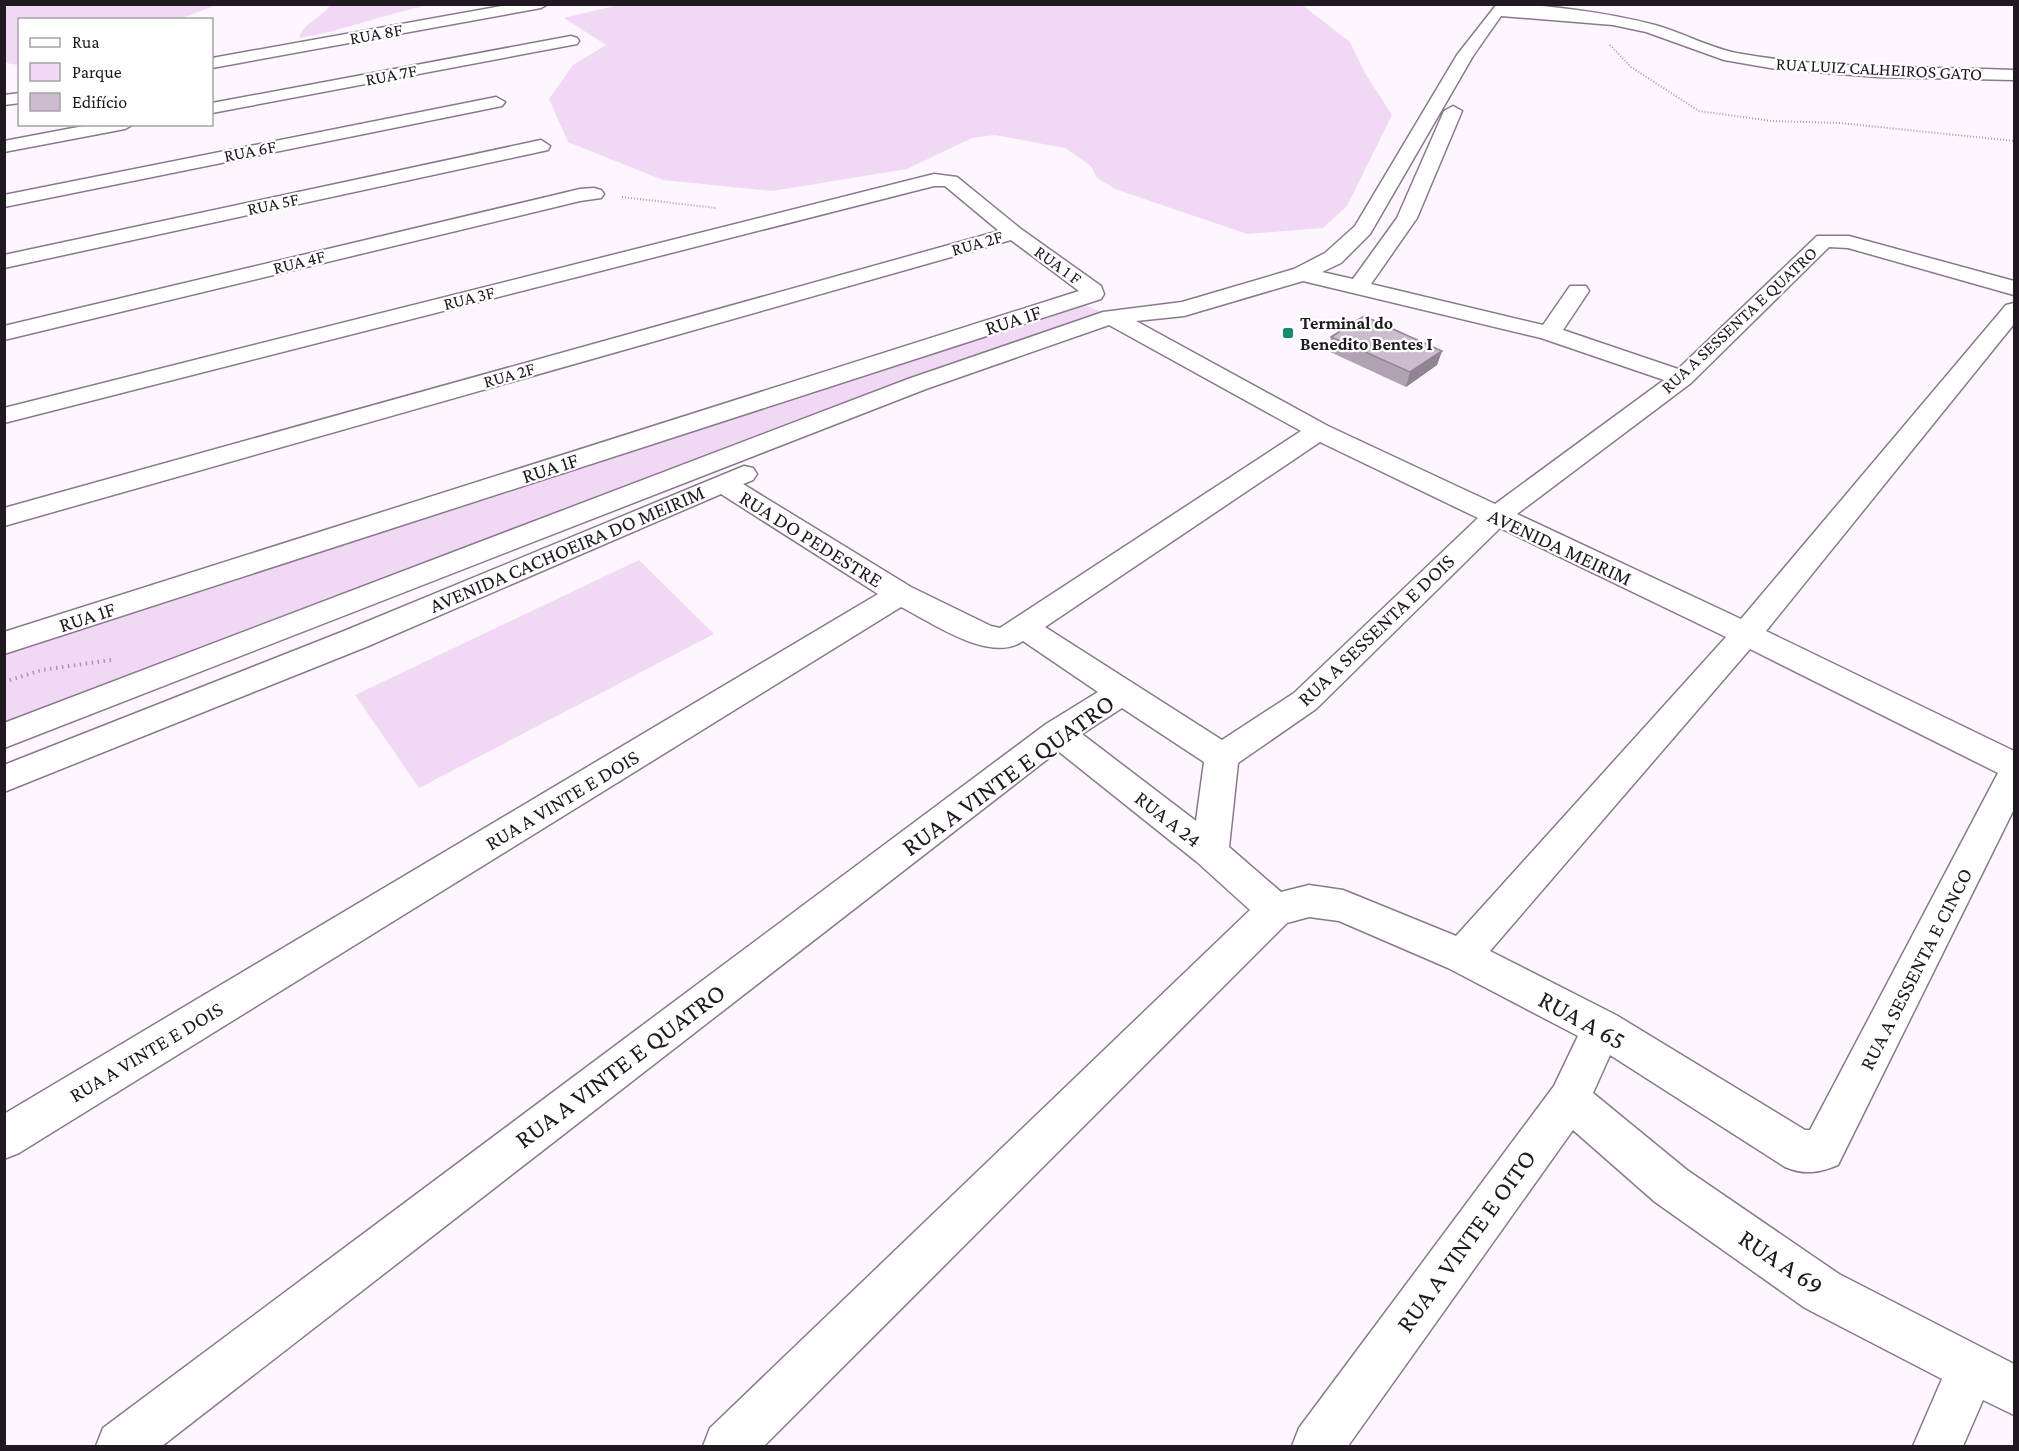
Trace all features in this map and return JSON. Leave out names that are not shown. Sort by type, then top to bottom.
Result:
[{"type":"street","name":"RUA 8F","points":[[213,63],[541,4]]},
{"type":"street","name":"RUA LUIZ CALHEIROS GATO","points":[[1122,323],[1184,309],[1302,274],[1333,258],[1363,230],[1465,55],[1502,8],[1625,24],[1666,34],[1739,59],[1795,67],[2014,75]]},
{"type":"street","points":[[1359,286],[1407,218],[1471,68],[1496,30],[1521,27],[1582,34]]},
{"type":"street","name":"RUA 7F","points":[[213,108],[571,41]]},
{"type":"street","name":"RUA 6F","points":[[4,201],[496,102]]},
{"type":"street","points":[[4,147],[114,126]]},
{"type":"street","name":"RUA 5F","points":[[4,262],[541,146]]},
{"type":"street","name":"RUA 1 F","points":[[934,180],[950,181],[1014,233],[1094,291]]},
{"type":"street","name":"RUA 3F","points":[[4,416],[934,180]]},
{"type":"street","name":"RUA 4F","points":[[4,333],[579,195],[594,194]]},
{"type":"street","name":"RUA 2F","points":[[4,518],[1014,233]]},
{"type":"street","name":"RUA A SESSENTA E QUATRO","points":[[1495,517],[1682,378],[1824,240],[1849,242],[2014,288]]},
{"type":"street","points":[[1302,274],[1549,333],[1682,378]]},
{"type":"street","name":"RUA 1F","points":[[4,644],[1093,294],[1094,291]]},
{"type":"street","points":[[1549,333],[1578,291]]},
{"type":"street","points":[[1462,956],[1746,634],[2014,310]]},
{"type":"street","name":"AVENIDA MEIRIM","points":[[1122,323],[1318,431],[1495,517],[1746,634],[2014,766]]},
{"type":"street","name":"AVENIDA CACHOEIRA DO MEIRIM","points":[[4,779],[355,639],[833,437],[1122,323]]},
{"type":"street","name":"AVENIDA CACHOEIRA DO MEIRIM","points":[[4,736],[906,388],[1122,323]]},
{"type":"street","points":[[900,594],[985,636],[1005,639],[1318,431]]},
{"type":"street","name":"RUA DO PEDESTRE","points":[[723,483],[900,594]]},
{"type":"street","name":"RUA A SESSENTA E DOIS","points":[[1222,757],[1305,701],[1495,517]]},
{"type":"street","name":"RUA A VINTE E DOIS","points":[[4,1138],[900,594]]},
{"type":"street","points":[[1026,627],[1222,757],[1210,852]]},
{"type":"street","name":"RUA A VINTE E QUATRO","points":[[120,1446],[1058,733],[1123,692]]},
{"type":"street","name":"RUA A 24","points":[[1058,733],[1210,852],[1275,910]]},
{"type":"street","name":"RUA A SESSENTA E CINCO","points":[[1810,1152],[1823,1150],[2014,775]]},
{"type":"street","name":"RUA A 65","points":[[1275,910],[1309,901],[1343,906],[1462,956],[1602,1028],[1800,1152],[1810,1152]]},
{"type":"street","points":[[728,1446],[1275,910]]},
{"type":"street","name":"RUA A VINTE E OITO","points":[[1317,1446],[1569,1100],[1602,1028]]},
{"type":"street","name":"RUA A 69","points":[[1569,1100],[1671,1186],[1822,1291],[2014,1390]]},
{"type":"street","points":[[1938,1446],[1971,1369]]},
{"type":"path","points":[[1582,34],[1601,38],[1631,67],[1699,111],[1772,121],[1840,123],[2014,141]]},
{"type":"path","points":[[594,194],[720,208]]},
{"type":"green space","points":[[5,4],[216,5],[183,18],[18,18],[18,65],[5,63]]},
{"type":"green space","points":[[1301,4],[1350,42],[1365,73],[1392,115],[1347,206],[1323,228],[1247,234],[1115,189],[1097,178],[1091,166],[1065,148],[995,135],[972,138],[907,169],[772,191],[663,180],[568,142],[549,99],[573,65],[606,45],[564,18],[618,5]]},
{"type":"green space","points":[[330,5],[429,5],[299,38],[305,28]]},
{"type":"green space","points":[[1085,305],[1101,312],[5,734],[5,653]]},
{"type":"green space","points":[[639,560],[714,634],[419,788],[355,695]]},
{"type":"building","points":[[1364,316],[1442,351],[1410,372],[1331,337]]},
{"type":"place","name":"Terminal do Benedito Bentes I","points":[[1288,333]]}]
